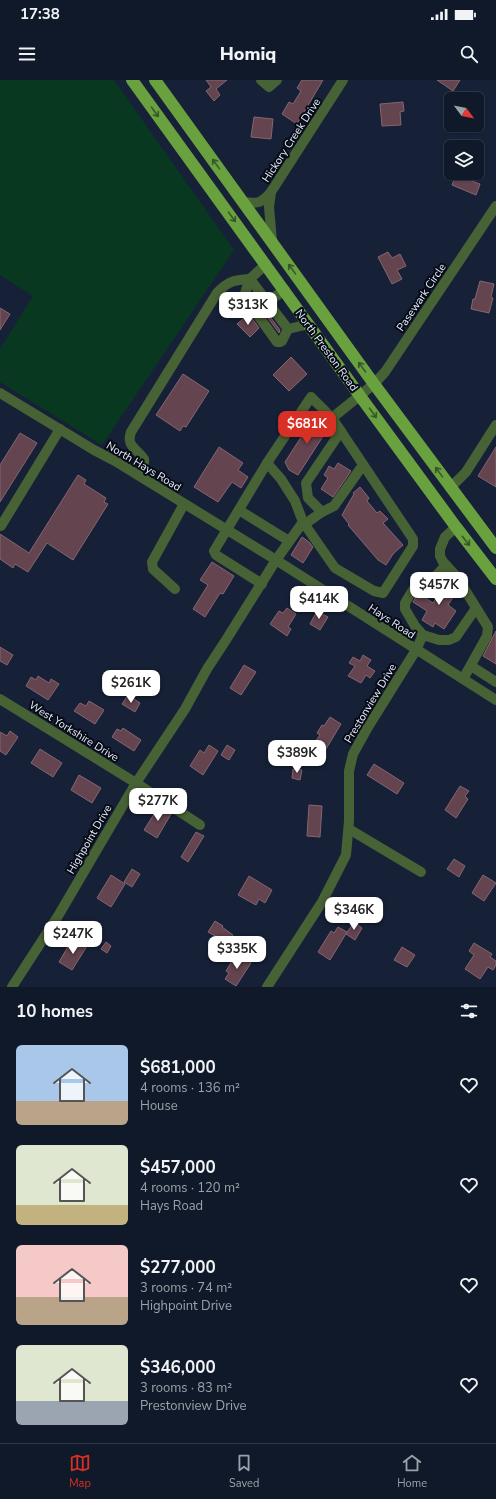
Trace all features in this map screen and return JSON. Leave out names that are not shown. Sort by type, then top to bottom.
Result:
[{"type":"main road","name":"North Preston Road","points":[[132,80],[360,396],[496,579]]},
{"type":"main road","name":"North Preston Road","points":[[155,80],[374,384],[496,548]]},
{"type":"street","points":[[265,84],[277,80]]},
{"type":"street","name":"Hickory Creek Drive","points":[[244,202],[258,203],[264,200],[271,192],[343,80]]},
{"type":"street","name":"Hickory Creek Drive","points":[[271,192],[269,207],[272,241]]},
{"type":"street","name":"Pasewark Circle","points":[[332,418],[374,384],[385,372],[496,206]]},
{"type":"street","points":[[266,264],[250,280],[244,296],[277,342],[282,341],[288,329]]},
{"type":"street","points":[[138,475],[144,463],[144,459],[130,445],[128,439],[131,432],[217,293],[225,284],[236,280],[250,280]]},
{"type":"street","points":[[250,280],[288,329]]},
{"type":"street","points":[[267,302],[284,290]]},
{"type":"street","points":[[288,329],[309,324]]},
{"type":"street","name":"North Hays Road","points":[[0,393],[138,475],[276,560]]},
{"type":"street","points":[[262,584],[216,555],[214,551],[267,463],[312,397],[332,418],[341,431],[413,539],[413,546],[382,593],[374,591],[335,568],[304,523],[295,501],[281,479],[267,463]]},
{"type":"street","points":[[450,488],[466,472],[496,425]]},
{"type":"street","points":[[1,526],[60,429]]},
{"type":"street","points":[[322,512],[308,498],[306,483],[341,431]]},
{"type":"street","name":"Highpoint Drive","points":[[12,987],[58,916],[136,783],[185,708],[206,668],[262,584],[276,560],[304,523],[334,506],[363,465]]},
{"type":"street","points":[[175,589],[153,569],[152,562],[184,504]]},
{"type":"street","points":[[239,510],[289,541]]},
{"type":"street","points":[[456,527],[445,537],[440,549],[440,556],[457,577],[488,628],[487,636],[463,679]]},
{"type":"street","name":"Hays Road","points":[[276,560],[496,700]]},
{"type":"street","points":[[446,565],[434,578],[422,582],[414,588],[405,603],[405,609],[415,626],[423,635],[438,640],[449,640],[456,637],[476,608]]},
{"type":"street","name":"Prestonview Drive","points":[[267,987],[322,902],[346,855],[349,771],[353,754],[416,650],[423,635]]},
{"type":"street","points":[[471,666],[496,682]]},
{"type":"street","name":"West Yorkshire Drive","points":[[0,699],[136,783],[200,825]]},
{"type":"street","points":[[348,829],[421,872]]},
{"type":"green space","points":[[0,80],[114,80],[234,250],[102,445],[0,382],[0,349],[33,296],[0,275]]},
{"type":"building","points":[[206,80],[227,80],[216,89],[220,95],[214,101],[206,91],[211,87]]},
{"type":"building","points":[[302,80],[323,80],[297,124],[282,114],[289,102],[293,104],[301,91],[297,88]]},
{"type":"building","points":[[437,80],[460,80],[453,91]]},
{"type":"building","points":[[403,102],[404,111],[400,112],[401,125],[382,126],[380,104]]},
{"type":"building","points":[[254,117],[273,119],[271,139],[251,137]]},
{"type":"building","points":[[454,180],[469,180],[480,184],[476,195],[452,185]]},
{"type":"building","points":[[388,252],[392,258],[400,254],[406,266],[397,270],[402,279],[392,284],[378,257]]},
{"type":"building","points":[[480,281],[494,284],[491,297],[493,298],[489,313],[471,309]]},
{"type":"building","points":[[259,302],[280,330],[279,333],[257,303]]},
{"type":"building","points":[[0,308],[10,314],[0,330]]},
{"type":"building","points":[[249,314],[259,328],[250,337],[237,324]]},
{"type":"building","points":[[291,357],[307,374],[289,391],[273,375]]},
{"type":"building","points":[[183,374],[209,391],[186,427],[183,426],[180,431],[156,415]]},
{"type":"building","points":[[316,414],[324,419],[324,423],[329,427],[298,475],[289,470],[285,462]]},
{"type":"building","points":[[20,433],[37,443],[0,502],[0,465]]},
{"type":"building","points":[[219,447],[243,463],[238,470],[248,477],[241,488],[232,482],[218,502],[194,487]]},
{"type":"building","points":[[496,447],[496,487],[478,476]]},
{"type":"building","points":[[338,463],[351,471],[333,497],[321,489],[328,478],[324,475],[329,466],[334,469]]},
{"type":"building","points":[[78,475],[86,480],[84,484],[106,498],[104,502],[108,504],[73,560],[47,543],[28,572],[15,564],[13,568],[0,559],[0,534],[29,553]]},
{"type":"building","points":[[360,487],[369,498],[367,501],[377,513],[380,511],[388,519],[383,523],[403,545],[393,554],[386,565],[378,560],[348,525],[349,524],[342,515],[354,494],[353,493]]},
{"type":"building","points":[[302,537],[313,547],[303,563],[291,555]]},
{"type":"building","points":[[212,562],[234,576],[223,594],[220,593],[205,617],[193,609],[208,585],[200,580]]},
{"type":"building","points":[[448,580],[458,590],[448,605],[456,611],[444,629],[435,623],[433,627],[422,620],[427,611],[413,602],[418,593],[433,603]]},
{"type":"building","points":[[287,608],[296,614],[288,627],[291,629],[287,636],[270,624],[279,611],[283,613]]},
{"type":"building","points":[[317,611],[328,617],[320,630],[310,624]]},
{"type":"building","points":[[496,631],[496,664],[483,656]]},
{"type":"building","points":[[0,647],[13,655],[7,665],[0,661]]},
{"type":"building","points":[[363,655],[371,660],[367,666],[375,671],[370,678],[366,675],[361,683],[348,676],[355,666],[349,663],[353,657],[360,661]]},
{"type":"building","points":[[244,665],[256,672],[241,695],[230,688]]},
{"type":"building","points":[[38,676],[49,683],[51,679],[59,684],[48,700],[26,686],[31,677],[36,680]]},
{"type":"building","points":[[128,695],[140,703],[135,712],[122,704]]},
{"type":"building","points":[[89,701],[104,710],[95,724],[74,711],[80,703],[86,706]]},
{"type":"building","points":[[330,717],[341,724],[326,749],[315,742],[320,735],[317,733]]},
{"type":"building","points":[[123,728],[141,740],[134,751],[112,737],[117,729],[121,731]]},
{"type":"building","points":[[10,731],[18,737],[6,755],[0,751],[0,732],[7,736]]},
{"type":"building","points":[[209,745],[218,751],[203,775],[190,766],[200,750],[204,753]]},
{"type":"building","points":[[227,745],[235,750],[229,760],[221,755]]},
{"type":"building","points":[[40,749],[62,763],[53,777],[31,763]]},
{"type":"building","points":[[374,764],[404,783],[397,794],[367,775]]},
{"type":"building","points":[[293,769],[302,770],[300,780],[292,778]]},
{"type":"building","points":[[79,775],[101,788],[92,803],[71,790]]},
{"type":"building","points":[[460,786],[469,791],[465,796],[468,799],[456,818],[445,810]]},
{"type":"building","points":[[309,805],[322,806],[320,837],[307,836]]},
{"type":"building","points":[[159,806],[171,814],[157,838],[144,830]]},
{"type":"building","points":[[196,832],[204,836],[188,862],[181,857]]},
{"type":"building","points":[[454,859],[465,866],[459,877],[447,869]]},
{"type":"building","points":[[132,869],[140,874],[132,887],[124,882]]},
{"type":"building","points":[[111,875],[125,884],[111,907],[97,898]]},
{"type":"building","points":[[483,875],[496,883],[484,901],[472,893]]},
{"type":"building","points":[[249,876],[272,890],[265,903],[259,899],[256,905],[238,895]]},
{"type":"building","points":[[215,921],[233,935],[228,943],[208,932]]},
{"type":"building","points":[[354,922],[362,928],[355,940],[346,934]]},
{"type":"building","points":[[338,927],[347,932],[330,960],[318,952],[331,931],[334,933]]},
{"type":"building","points":[[78,940],[87,946],[72,970],[59,962],[69,945],[73,948]]},
{"type":"building","points":[[106,942],[111,946],[107,953],[101,949]]},
{"type":"building","points":[[474,943],[492,954],[490,957],[496,961],[496,965],[493,970],[488,967],[480,979],[465,969],[474,955],[469,951]]},
{"type":"building","points":[[402,947],[415,955],[407,967],[394,960]]},
{"type":"building","points":[[236,954],[251,963],[236,986],[225,979],[229,973],[226,971]]}]
